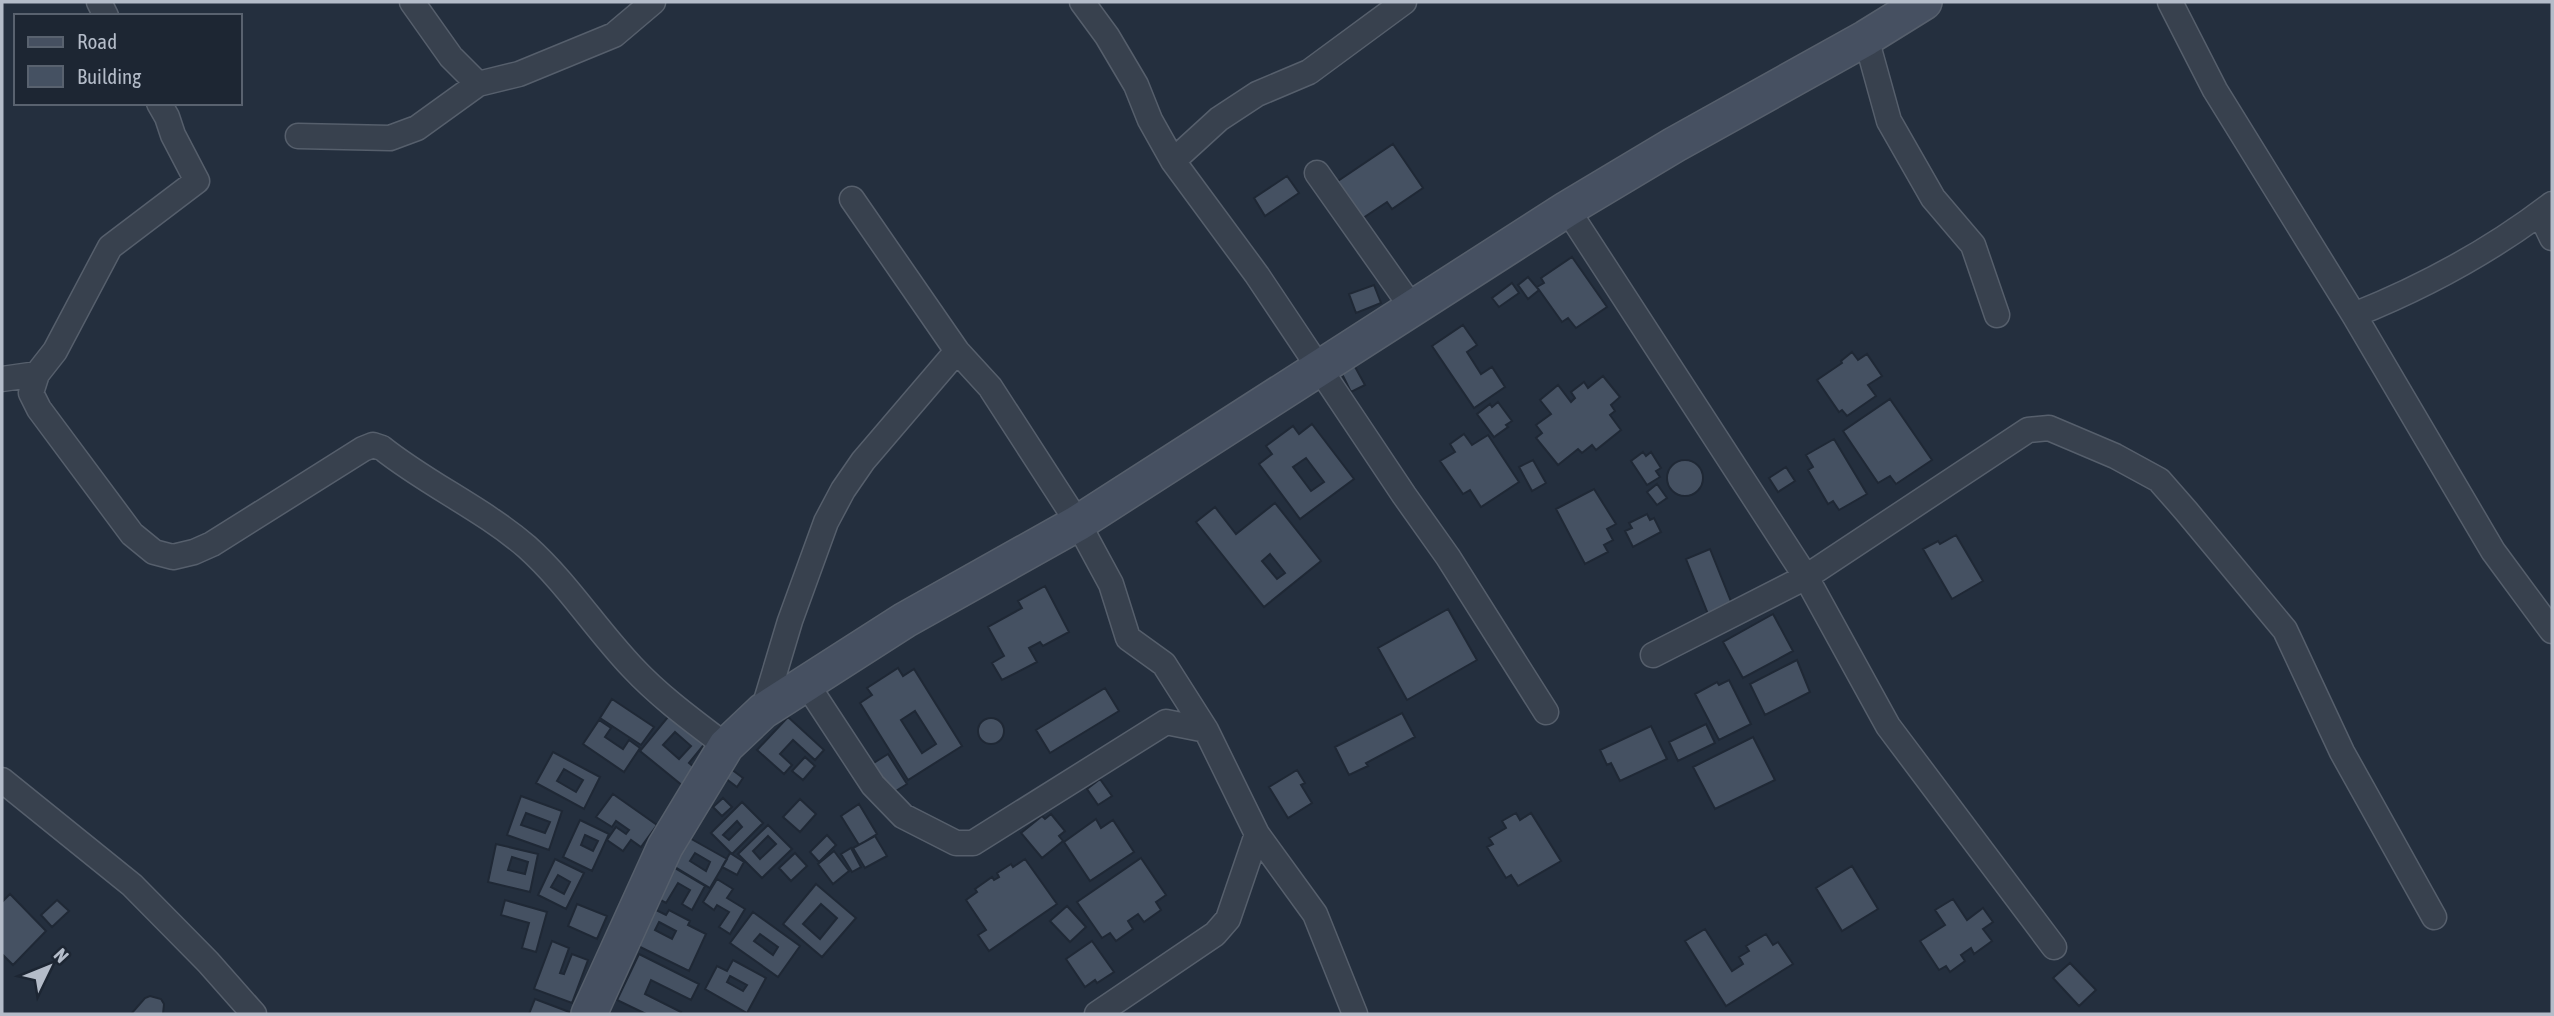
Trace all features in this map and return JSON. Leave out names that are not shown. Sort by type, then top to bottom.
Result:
[{"type":"street","points":[[411,2],[451,57],[478,84]]},
{"type":"street","points":[[298,136],[390,138],[417,128],[478,84],[519,74],[614,35],[653,2]]},
{"type":"street","points":[[1082,2],[1107,36],[1136,85],[1150,120],[1172,161],[1257,275],[1448,557],[1546,712]]},
{"type":"street","points":[[1172,161],[1219,119],[1257,94],[1309,72],[1404,2]]},
{"type":"street","points":[[589,1014],[666,847],[726,746],[762,711],[905,620],[1078,523],[1567,209],[1674,145],[1866,38],[1922,2]]},
{"type":"street","points":[[2170,2],[2215,90],[2354,315],[2493,551],[2552,631]]},
{"type":"street","points":[[1866,38],[1889,121],[1933,198],[1973,245],[1997,315]]},
{"type":"street","points":[[160,105],[197,181],[110,247],[55,351],[37,374],[31,393],[38,408],[132,534],[154,552],[173,557],[194,552],[212,544],[373,445],[382,448],[525,546],[562,582],[593,623],[633,668],[676,708],[726,746]]},
{"type":"street","points":[[1317,173],[1413,309]]},
{"type":"street","points":[[852,199],[957,351],[990,387],[1078,523],[1111,584],[1128,638],[1164,664],[1206,730],[1257,834],[1315,914],[1355,1014]]},
{"type":"street","points":[[2354,315],[2397,298],[2443,275],[2546,208],[2552,238]]},
{"type":"street","points":[[1567,209],[1806,577],[1888,726],[2054,947]]},
{"type":"street","points":[[762,711],[790,621],[822,535],[843,490],[863,461],[957,351]]},
{"type":"street","points":[[2,379],[37,374]]},
{"type":"street","points":[[1653,655],[1806,577],[2028,430],[2049,428],[2115,456],[2158,480],[2285,630],[2342,752],[2434,917]]},
{"type":"street","points":[[806,683],[873,785],[903,816],[956,844],[973,843],[1166,722],[1206,730]]},
{"type":"street","points":[[2,780],[132,885],[208,962],[254,1014]]},
{"type":"street","points":[[1097,1014],[1215,934],[1228,919],[1257,834]]},
{"type":"building","points":[[1393,144],[1423,188],[1392,209],[1387,202],[1360,220],[1335,183]]},
{"type":"building","points":[[1287,176],[1299,193],[1265,216],[1254,198]]},
{"type":"building","points":[[1572,257],[1607,307],[1576,328],[1568,318],[1562,322],[1537,287],[1544,283],[1541,278]]},
{"type":"building","points":[[1528,277],[1539,290],[1528,299],[1518,285]]},
{"type":"building","points":[[1512,283],[1519,293],[1499,307],[1492,298]]},
{"type":"building","points":[[1374,285],[1381,303],[1356,313],[1349,294]]},
{"type":"building","points":[[1463,325],[1477,345],[1467,352],[1481,374],[1492,367],[1505,387],[1474,408],[1432,346]]},
{"type":"building","points":[[1852,352],[1858,360],[1867,354],[1882,376],[1868,385],[1876,396],[1847,416],[1842,410],[1839,412],[1817,380],[1842,363]]},
{"type":"building","points":[[1354,365],[1365,385],[1351,392],[1341,372]]},
{"type":"building","points":[[1603,376],[1620,397],[1611,405],[1615,411],[1610,415],[1621,430],[1596,450],[1592,445],[1582,453],[1578,449],[1558,465],[1536,438],[1542,433],[1536,425],[1551,414],[1540,400],[1558,385],[1571,402],[1575,398],[1571,392],[1584,382],[1588,388]]},
{"type":"building","points":[[1890,399],[1932,460],[1896,484],[1890,476],[1878,483],[1843,431]]},
{"type":"building","points":[[1498,402],[1512,421],[1494,437],[1477,414],[1490,404],[1492,407]]},
{"type":"building","points":[[1312,424],[1354,479],[1300,519],[1259,464],[1272,454],[1266,446],[1293,426],[1299,434]],"holes":[[[1306,458],[1324,482],[1311,491],[1293,467]]]},
{"type":"building","points":[[1464,434],[1472,445],[1488,435],[1519,482],[1481,507],[1470,490],[1463,494],[1440,461],[1455,452],[1450,444]]},
{"type":"building","points":[[1834,439],[1867,494],[1839,510],[1833,501],[1828,504],[1808,470],[1813,467],[1806,455]]},
{"type":"building","points":[[1643,452],[1646,456],[1651,452],[1661,468],[1656,471],[1660,477],[1647,485],[1631,461]]},
{"type":"building","points":[[1533,460],[1546,483],[1532,491],[1519,467]]},
{"type":"building","points":[[1685,460],[1698,465],[1703,478],[1698,491],[1685,496],[1672,491],[1667,478],[1672,465]]},
{"type":"building","points":[[1786,467],[1795,481],[1778,492],[1769,478]]},
{"type":"building","points":[[1657,484],[1667,498],[1657,505],[1647,492]]},
{"type":"building","points":[[1594,489],[1616,524],[1607,529],[1613,540],[1604,545],[1608,552],[1585,564],[1556,509]]},
{"type":"building","points":[[1275,503],[1321,561],[1264,607],[1196,522],[1215,507],[1236,534]],"holes":[[[1270,554],[1285,573],[1277,579],[1262,561]]]},
{"type":"building","points":[[1647,514],[1650,520],[1654,518],[1661,532],[1633,547],[1625,531],[1632,528],[1629,523]]},
{"type":"building","points":[[1956,535],[1983,581],[1952,599],[1923,549]]},
{"type":"building","points":[[1710,549],[1732,604],[1708,614],[1686,559]]},
{"type":"building","points":[[1045,586],[1069,632],[1043,646],[1040,642],[1029,648],[1037,662],[1002,680],[992,663],[1004,656],[988,627],[1022,608],[1018,601]]},
{"type":"building","points":[[1448,609],[1477,660],[1407,700],[1378,648]]},
{"type":"building","points":[[1773,614],[1793,651],[1743,678],[1723,642]]},
{"type":"building","points":[[1797,660],[1810,692],[1765,715],[1750,684]]},
{"type":"building","points":[[898,668],[903,676],[914,669],[962,746],[908,780],[860,703],[872,695],[867,688]],"holes":[[[915,711],[936,744],[922,753],[901,720]]]},
{"type":"building","points":[[1729,680],[1751,724],[1719,740],[1695,694],[1717,682],[1719,685]]},
{"type":"building","points":[[1105,688],[1119,711],[1050,753],[1036,730]]},
{"type":"building","points":[[612,699],[654,727],[641,745],[600,718]]},
{"type":"building","points":[[672,712],[707,741],[689,763],[696,769],[683,786],[640,751]],"holes":[[[675,732],[691,746],[679,759],[663,745]]]},
{"type":"building","points":[[1402,713],[1415,737],[1349,775],[1335,747]]},
{"type":"building","points":[[788,717],[824,750],[815,760],[793,740],[780,754],[792,765],[784,774],[757,750]]},
{"type":"building","points":[[991,718],[1000,722],[1004,731],[1000,740],[991,744],[982,740],[978,731],[982,722]]},
{"type":"building","points":[[599,720],[611,728],[605,737],[623,749],[629,740],[640,748],[624,772],[583,744]]},
{"type":"building","points":[[1706,724],[1715,743],[1678,761],[1669,742]]},
{"type":"building","points":[[1651,726],[1667,759],[1620,781],[1611,763],[1607,765],[1600,750]]},
{"type":"building","points":[[1753,737],[1775,780],[1715,809],[1693,767]]},
{"type":"building","points":[[553,752],[600,777],[584,809],[536,783]],"holes":[[[564,769],[583,780],[576,792],[557,781]]]},
{"type":"building","points":[[888,754],[907,784],[891,794],[872,764]]},
{"type":"building","points":[[805,757],[815,766],[803,780],[792,771]]},
{"type":"building","points":[[731,769],[743,778],[737,787],[725,778]]},
{"type":"building","points":[[1297,770],[1305,783],[1301,785],[1312,803],[1288,818],[1269,787]]},
{"type":"building","points":[[1100,779],[1112,796],[1098,805],[1087,789]]},
{"type":"building","points":[[613,794],[657,825],[641,847],[631,840],[623,851],[607,840],[616,827],[626,834],[629,830],[616,821],[612,827],[596,817]]},
{"type":"building","points":[[521,796],[562,811],[549,850],[507,835]],"holes":[[[526,813],[550,822],[545,833],[521,825]]]},
{"type":"building","points":[[723,798],[732,807],[722,816],[713,807]]},
{"type":"building","points":[[800,799],[816,814],[800,832],[783,817]]},
{"type":"building","points":[[742,802],[763,823],[732,854],[711,833]],"holes":[[[737,821],[742,827],[729,840],[723,835]]]},
{"type":"building","points":[[859,804],[877,834],[859,845],[841,816]]},
{"type":"building","points":[[1516,813],[1520,820],[1531,813],[1561,861],[1518,886],[1511,875],[1506,878],[1487,847],[1493,844],[1489,838],[1506,828],[1502,821]]},
{"type":"building","points":[[1051,814],[1065,831],[1059,836],[1063,841],[1042,858],[1021,833],[1042,816],[1045,819]]},
{"type":"building","points":[[1096,819],[1101,828],[1113,820],[1134,852],[1090,881],[1064,842]]},
{"type":"building","points":[[580,820],[609,834],[592,871],[563,857]],"holes":[[[585,835],[598,841],[593,851],[581,845]]]},
{"type":"building","points":[[768,825],[792,849],[762,878],[738,854]],"holes":[[[768,836],[776,844],[760,859],[753,851]]]},
{"type":"building","points":[[827,835],[836,845],[819,862],[810,852]]},
{"type":"building","points":[[686,836],[727,859],[710,888],[670,864]],"holes":[[[695,853],[710,862],[706,871],[690,861]]]},
{"type":"building","points":[[875,836],[887,856],[865,868],[853,848]]},
{"type":"building","points":[[496,844],[538,854],[530,892],[488,882]],"holes":[[[512,857],[528,862],[525,874],[508,870]]]},
{"type":"building","points":[[851,848],[861,867],[852,872],[841,854]]},
{"type":"building","points":[[834,851],[849,871],[833,884],[818,864]]},
{"type":"building","points":[[730,853],[744,862],[737,875],[722,867]]},
{"type":"building","points":[[795,853],[807,866],[791,881],[779,868]]},
{"type":"building","points":[[1141,858],[1166,895],[1156,902],[1161,910],[1144,922],[1138,914],[1128,921],[1133,929],[1116,941],[1110,933],[1102,938],[1077,902]]},
{"type":"building","points":[[555,859],[584,873],[566,909],[538,895]],"holes":[[[558,875],[570,882],[564,894],[551,887]]]},
{"type":"building","points":[[1025,859],[1057,904],[989,951],[978,935],[986,930],[966,900],[977,892],[975,889],[992,877],[994,880],[999,877],[997,873]]},
{"type":"building","points":[[1852,866],[1878,909],[1842,931],[1816,888]]},
{"type":"building","points":[[673,867],[705,886],[692,910],[682,904],[690,890],[678,883],[666,903],[655,897]]},
{"type":"building","points":[[717,879],[733,889],[727,898],[745,909],[730,934],[719,927],[729,912],[717,905],[714,910],[703,902]]},
{"type":"building","points":[[816,884],[856,918],[822,957],[783,924]],"holes":[[[821,904],[837,918],[820,939],[803,924]]]},
{"type":"building","points":[[10,894],[46,931],[13,965],[2,954],[2,902]]},
{"type":"building","points":[[1953,899],[1967,920],[1983,908],[1993,922],[1983,929],[1992,941],[1974,954],[1971,948],[1961,955],[1965,961],[1950,972],[1946,966],[1939,970],[1920,941],[1945,925],[1935,910]]},
{"type":"building","points":[[57,900],[69,911],[52,927],[41,915]]},
{"type":"building","points":[[505,900],[547,912],[536,952],[522,948],[529,923],[501,915]]},
{"type":"building","points":[[577,904],[607,916],[597,939],[568,926]]},
{"type":"building","points":[[1067,906],[1086,927],[1070,942],[1050,921]]},
{"type":"building","points":[[652,908],[666,915],[669,910],[690,921],[688,925],[706,934],[689,971],[634,944]],"holes":[[[659,922],[676,931],[672,939],[655,930]]]},
{"type":"building","points":[[753,912],[800,946],[778,977],[730,943]],"holes":[[[760,934],[778,947],[773,955],[754,941]]]},
{"type":"building","points":[[1705,929],[1732,971],[1743,964],[1739,957],[1749,951],[1746,946],[1766,934],[1773,945],[1778,942],[1793,964],[1726,1006],[1685,941]]},
{"type":"building","points":[[552,941],[569,948],[560,973],[564,974],[572,954],[588,960],[572,1003],[534,989]]},
{"type":"building","points":[[1092,941],[1114,972],[1085,987],[1066,959]]},
{"type":"building","points":[[639,954],[699,984],[691,1000],[651,980],[645,994],[681,1012],[680,1014],[646,1014],[617,1000]]},
{"type":"building","points":[[733,960],[766,978],[747,1013],[705,989],[717,966],[727,971]],"holes":[[[730,976],[747,985],[743,991],[727,982]]]},
{"type":"building","points":[[2070,963],[2096,990],[2079,1006],[2053,978]]},
{"type":"building","points":[[150,996],[161,999],[164,1004],[163,1014],[131,1014],[145,998]]},
{"type":"building","points":[[535,999],[572,1013],[529,1014]]}]
